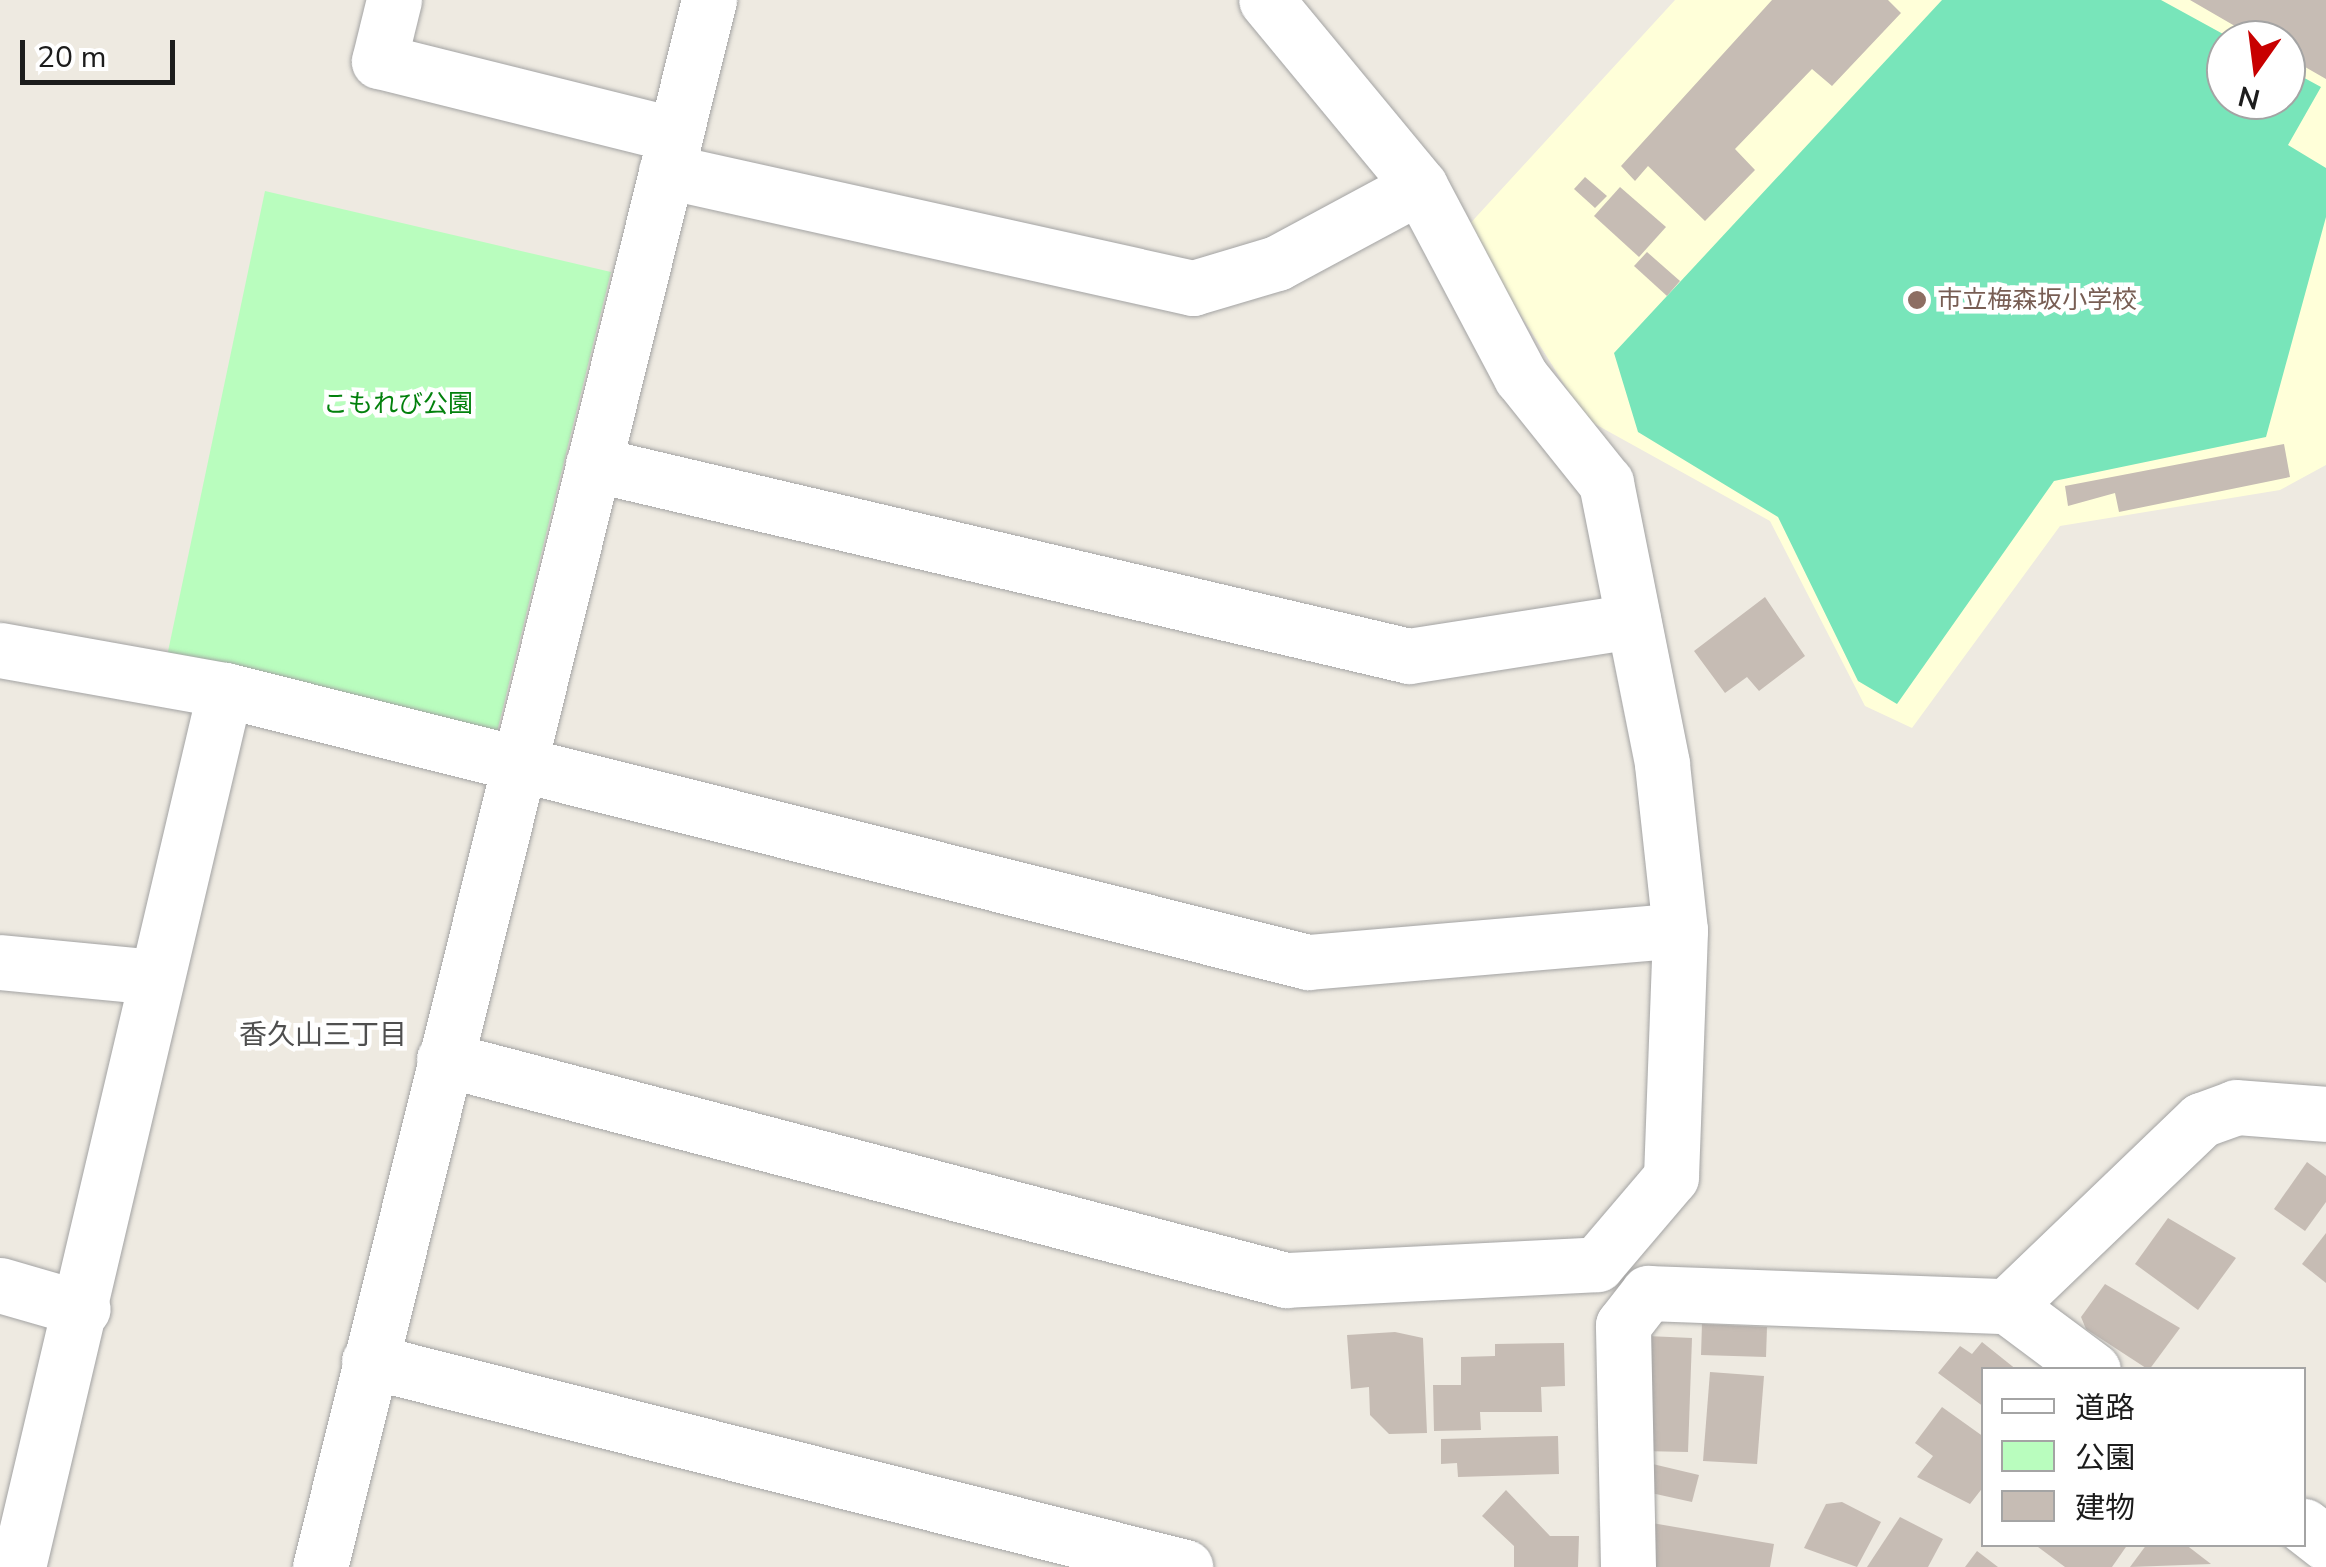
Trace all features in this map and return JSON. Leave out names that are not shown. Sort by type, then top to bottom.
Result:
[{"type":"street","points":[[394,0],[379,61],[670,153],[1192,288],[1276,263],[1420,186]]},
{"type":"street","points":[[320,1567],[709,0]]},
{"type":"street","points":[[444,1059],[1286,1280],[1597,1264],[1671,1177],[1680,930],[1662,763],[1606,483],[1520,378],[1420,186],[1266,0]]},
{"type":"street","points":[[593,464],[1409,656],[1633,621]]},
{"type":"street","points":[[0,650],[225,690],[1308,962],[1680,930]]},
{"type":"street","points":[[18,1567],[83,1309],[155,977],[225,690]]},
{"type":"street","points":[[0,962],[155,977]]},
{"type":"street","points":[[2007,1306],[2201,1120],[2236,1106],[2326,1114]]},
{"type":"street","points":[[0,1284],[83,1309]]},
{"type":"street","points":[[1628,1567],[1623,1326],[1648,1294],[2007,1306],[2088,1367]]},
{"type":"street","points":[[369,1361],[1186,1567]]},
{"type":"street","points":[[2306,1528],[2326,1543]]},
{"type":"shaded area","name":"市立梅森坂小学校","points":[[1675,0],[2326,0],[2326,465],[2280,490],[2060,526],[1912,728],[1865,706],[1770,521],[1586,419],[1466,228]]},
{"type":"green space","name":"市立梅森坂小学校","points":[[1942,0],[2161,0],[2206,25],[2206,120],[2302,120],[2288,145],[2326,168],[2326,217],[2266,437],[2054,481],[1897,704],[1858,681],[1778,517],[1638,432],[1614,353]]},
{"type":"green space","name":"市立梅森坂小学校","points":[[2306,79],[2321,87],[2306,113]]},
{"type":"green space","name":"こもれび公園","points":[[265,191],[611,272],[495,740],[166,661]]},
{"type":"building","points":[[1772,0],[1888,0],[1901,13],[1832,86],[1812,69],[1735,149],[1755,170],[1705,221],[1648,166],[1635,181],[1621,166]]},
{"type":"building","points":[[2190,0],[2326,0],[2326,79],[2306,68],[2306,20],[2224,20]]},
{"type":"building","points":[[1585,177],[1607,196],[1595,208],[1574,189]]},
{"type":"building","points":[[1620,187],[1666,227],[1639,257],[1594,216]]},
{"type":"building","points":[[1647,252],[1680,281],[1667,296],[1634,266]]},
{"type":"building","points":[[2284,444],[2290,477],[2119,512],[2115,493],[2068,506],[2065,486]]},
{"type":"building","points":[[1765,597],[1805,656],[1759,691],[1747,677],[1725,693],[1694,651]]},
{"type":"building","points":[[2307,1162],[2326,1176],[2326,1202],[2305,1231],[2274,1209]]},
{"type":"building","points":[[2168,1218],[2236,1258],[2198,1310],[2135,1264]]},
{"type":"building","points":[[2326,1233],[2326,1283],[2302,1264]]},
{"type":"building","points":[[2105,1284],[2180,1328],[2151,1367],[2144,1367],[2086,1329],[2081,1317]]},
{"type":"building","points":[[1702,1324],[1767,1327],[1766,1357],[1701,1355]]},
{"type":"building","points":[[1395,1332],[1423,1338],[1427,1433],[1389,1434],[1370,1415],[1369,1387],[1351,1389],[1347,1335]]},
{"type":"building","points":[[1647,1336],[1692,1338],[1688,1452],[1642,1451]]},
{"type":"building","points":[[1982,1342],[2013,1367],[1981,1367],[1981,1405],[1938,1373],[1960,1346],[1972,1354]]},
{"type":"building","points":[[1564,1343],[1565,1386],[1541,1387],[1542,1412],[1480,1412],[1481,1430],[1434,1431],[1433,1385],[1461,1385],[1461,1357],[1495,1356],[1495,1344]]},
{"type":"building","points":[[1710,1372],[1764,1376],[1757,1464],[1703,1461]]},
{"type":"building","points":[[1942,1407],[1981,1435],[1981,1490],[1970,1504],[1917,1477],[1933,1456],[1915,1443]]},
{"type":"building","points":[[1558,1436],[1559,1474],[1458,1477],[1457,1463],[1441,1464],[1441,1439]]},
{"type":"building","points":[[1640,1461],[1699,1475],[1692,1502],[1633,1489]]},
{"type":"building","points":[[1506,1490],[1550,1536],[1579,1536],[1578,1567],[1514,1567],[1514,1546],[1482,1516]]},
{"type":"building","points":[[1842,1502],[1881,1522],[1857,1567],[1804,1548],[1826,1504]]},
{"type":"building","points":[[1900,1517],[1943,1539],[1928,1567],[1867,1567]]},
{"type":"building","points":[[1652,1523],[1774,1544],[1770,1567],[1644,1567]]},
{"type":"building","points":[[2038,1547],[2126,1547],[2112,1567],[2065,1567]]},
{"type":"building","points":[[2145,1547],[2189,1547],[2211,1564],[2130,1567]]},
{"type":"building","points":[[1977,1551],[1998,1567],[1965,1567]]},
{"type":"place","name":"市立梅森坂小学校","points":[[1917,300]]},
{"type":"district","name":"香久山三丁目","points":[[323,1035]]}]
